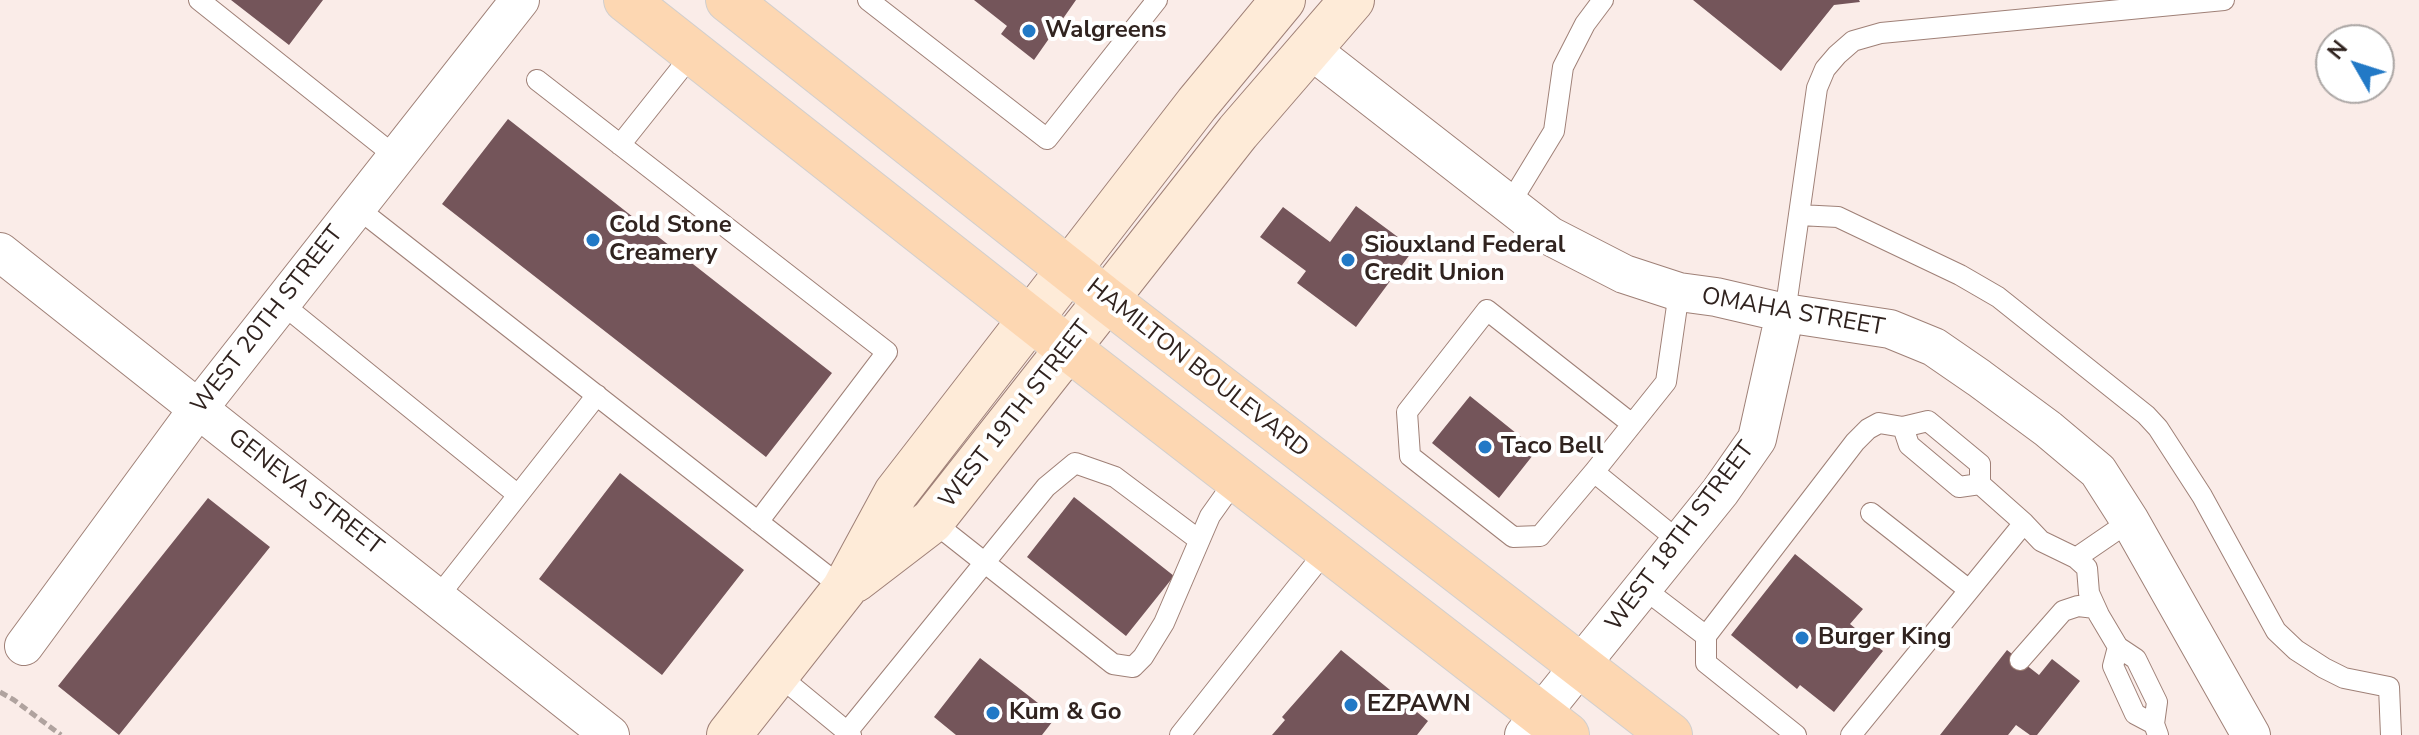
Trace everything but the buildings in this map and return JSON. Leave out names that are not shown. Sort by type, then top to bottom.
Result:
[{"type":"main road","points":[[626,0],[1069,349],[1328,548],[1544,728]]},
{"type":"main road","name":"HAMILTON BOULEVARD","points":[[728,0],[1107,300],[1670,735]]},
{"type":"main road","points":[[1310,49],[1309,23],[1324,0]]},
{"type":"main road","name":"WEST 19TH STREET","points":[[844,589],[932,521],[1238,132],[1352,0]]},
{"type":"main road","points":[[1189,194],[1229,122],[1270,62],[1270,8]]},
{"type":"main road","name":"WEST 19TH STREET","points":[[729,735],[844,589],[896,493],[1270,8]]},
{"type":"street","name":"WEST 20TH STREET","points":[[24,646],[198,409],[520,0]]},
{"type":"street","name":"OMAHA STREET","points":[[1310,49],[1509,205],[1563,242],[1624,274],[1679,292],[1890,329],[1934,347],[2048,429],[2098,471],[2130,521],[2251,735]]},
{"type":"street","name":"GENEVA STREET","points":[[0,252],[610,735]]},
{"type":"street","name":"WEST 18TH STREET","points":[[1544,728],[1582,666],[1757,439],[1785,313]]},
{"type":"lane","points":[[199,0],[395,156]]},
{"type":"lane","points":[[868,0],[1047,139],[1157,0]]},
{"type":"lane","points":[[1509,205],[1554,131],[1563,67],[1585,24],[1603,0]]},
{"type":"lane","points":[[1785,313],[1817,88],[1825,69],[1853,41],[1881,33],[2224,0]]},
{"type":"lane","points":[[620,145],[694,52]]},
{"type":"lane","points":[[537,80],[887,352],[758,522]]},
{"type":"lane","points":[[356,207],[844,589]]},
{"type":"lane","points":[[1799,215],[1838,217],[1986,289],[2074,355],[2146,415],[2158,428],[2202,496],[2276,631],[2296,650],[2344,678],[2389,687],[2391,735]]},
{"type":"lane","points":[[1632,424],[1487,310],[1407,412],[1410,456],[1513,537],[1540,536],[1594,472],[1666,382],[1679,292]]},
{"type":"lane","points":[[281,303],[518,495]]},
{"type":"lane","points":[[437,598],[597,395]]},
{"type":"lane","points":[[1796,735],[1706,663],[1706,636],[1868,429],[1879,423],[1903,427],[1928,421],[1980,464],[1980,484],[2041,541],[2076,558],[2087,568],[2089,593],[2095,608],[2118,647],[2136,659],[2157,702],[2156,730]]},
{"type":"lane","points":[[1903,427],[1909,445],[1959,487],[1980,484]]},
{"type":"lane","points":[[777,674],[849,733],[1046,487],[1075,463],[1115,477],[1199,540]]},
{"type":"lane","points":[[1594,472],[1680,542]]},
{"type":"lane","points":[[932,521],[1113,664],[1133,667],[1143,657],[1164,623],[1210,516],[1237,478]]},
{"type":"lane","points":[[1871,513],[1969,590]]},
{"type":"lane","points":[[2076,558],[2130,521]]},
{"type":"lane","points":[[1851,735],[2024,523]]},
{"type":"lane","points":[[1180,735],[1328,548]]},
{"type":"lane","points":[[1643,588],[1706,636]]},
{"type":"lane","points":[[2020,660],[2063,611],[2078,606],[2095,608]]},
{"type":"path","points":[[0,692],[61,735]]},
{"type":"place","name":"Walgreens","points":[[1029,31]]},
{"type":"place","name":"Cold Stone Creamery","points":[[593,240]]},
{"type":"place","name":"Siouxland Federal Credit Union","points":[[1348,260]]},
{"type":"place","name":"Taco Bell","points":[[1485,447]]},
{"type":"place","name":"Burger King","points":[[1802,638]]},
{"type":"place","name":"EZPAWN","points":[[1351,705]]},
{"type":"place","name":"Kum & Go","points":[[993,713]]}]
